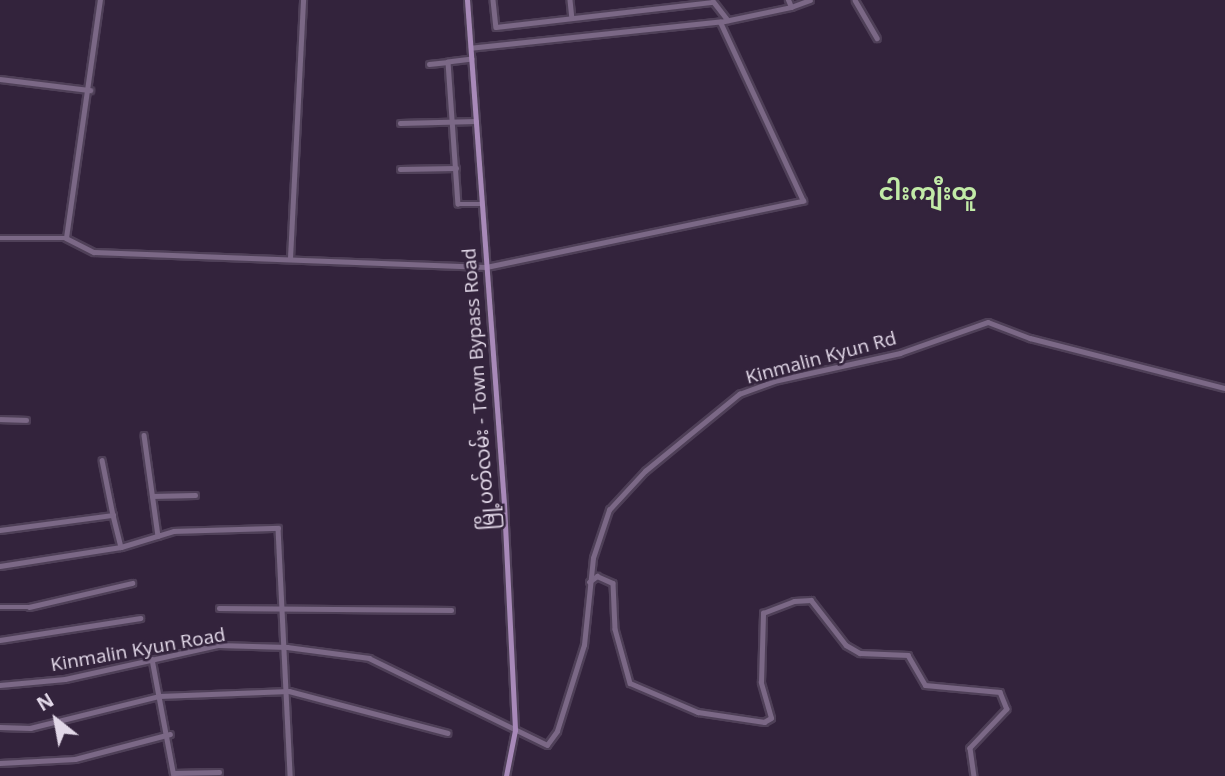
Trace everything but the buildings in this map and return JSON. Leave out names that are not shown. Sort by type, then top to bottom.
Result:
[{"type":"main road","name":"မြို့ပတ်လမ်း - Town Bypass Road","points":[[467,0],[515,730],[506,776]]},
{"type":"street","points":[[66,238],[90,90],[100,0]]},
{"type":"street","points":[[290,258],[303,0]]},
{"type":"street","points":[[493,0],[496,27],[713,1],[728,20]]},
{"type":"street","points":[[570,0],[572,18]]},
{"type":"street","points":[[788,0],[791,7]]},
{"type":"street","points":[[471,48],[720,22],[791,7],[810,0]]},
{"type":"street","points":[[855,0],[877,38]]},
{"type":"street","points":[[0,238],[66,238],[94,252],[486,267],[803,201],[720,22]]},
{"type":"street","points":[[429,64],[472,59]]},
{"type":"street","points":[[448,62],[458,204],[482,204]]},
{"type":"street","points":[[0,79],[90,90]]},
{"type":"street","points":[[400,123],[477,121]]},
{"type":"street","points":[[400,169],[456,167]]},
{"type":"street","name":"Kinmalin Kyun Rd","points":[[515,730],[547,745],[557,731],[584,645],[589,582],[610,510],[621,493],[739,394],[774,381],[900,353],[988,322],[1030,338],[1225,388]]},
{"type":"street","points":[[0,419],[26,421]]},
{"type":"street","points":[[144,435],[158,536]]},
{"type":"street","points":[[102,460],[121,547]]},
{"type":"street","points":[[152,496],[195,495]]},
{"type":"street","points":[[0,530],[113,515]]},
{"type":"street","points":[[0,566],[121,547],[158,536],[278,528],[281,608],[287,647],[290,776]]},
{"type":"street","points":[[589,582],[597,576],[613,583],[615,629],[630,683],[698,712],[764,722],[771,718],[761,682],[763,613],[794,601],[811,600],[846,645],[860,653],[908,655],[925,685],[1000,692],[1007,709],[970,748],[974,776]]},
{"type":"street","points":[[0,607],[29,607],[132,583]]},
{"type":"street","points":[[219,608],[452,610]]},
{"type":"street","points":[[0,640],[140,618]]},
{"type":"street","name":"Kinmalin Kyun Road","points":[[0,685],[65,679],[218,645],[287,647],[369,658],[515,730]]},
{"type":"street","points":[[152,659],[170,734],[174,774],[219,772]]},
{"type":"street","points":[[0,727],[30,728],[159,696],[289,691],[448,733]]},
{"type":"street","points":[[0,763],[75,759],[170,734]]},
{"type":"district","name":"ငါးကျီးထူ","points":[[928,191]]}]
